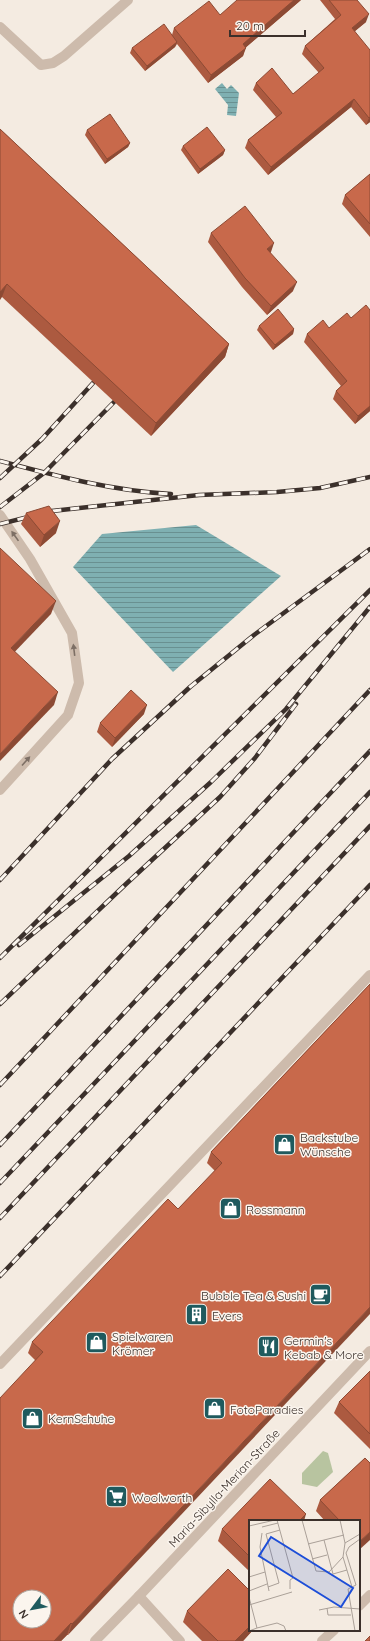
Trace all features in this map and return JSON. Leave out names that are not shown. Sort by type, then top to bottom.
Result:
[{"type":"street","points":[[0,27],[41,65],[53,63],[75,47],[128,0]]},
{"type":"street","points":[[0,515],[30,559],[72,633],[79,683],[68,715],[0,790]]},
{"type":"street","points":[[0,1364],[370,974]]},
{"type":"street","name":"Maria-Sibylla-Merian-Straße","points":[[95,1641],[370,1351]]},
{"type":"street","points":[[360,1605],[370,1595]]},
{"type":"street","points":[[139,1596],[180,1641]]},
{"type":"street","points":[[322,1641],[333,1631]]},
{"type":"green space","points":[[323,1451],[328,1453],[333,1472],[317,1487],[302,1484],[302,1473]]},
{"type":"water","points":[[222,83],[227,89],[231,85],[239,93],[236,116],[227,115],[228,105],[215,89]]},
{"type":"water","points":[[196,525],[281,576],[173,672],[73,567],[102,534]]},
{"type":"building","points":[[237,0],[294,0],[243,44],[246,48],[211,75],[174,28],[209,1],[220,15]]},
{"type":"building","points":[[329,0],[357,0],[369,14],[352,28],[370,50],[370,117],[369,118],[354,99],[271,167],[248,140],[282,113],[256,83],[272,68],[293,94],[324,68],[305,46],[341,15]]},
{"type":"building","points":[[164,24],[177,42],[147,66],[132,48]]},
{"type":"building","points":[[110,114],[130,143],[107,159],[87,130]]},
{"type":"building","points":[[207,127],[225,150],[200,169],[183,146]]},
{"type":"building","points":[[0,129],[229,344],[156,423],[7,284],[0,292]]},
{"type":"building","points":[[370,174],[370,224],[345,195]]},
{"type":"building","points":[[245,206],[274,243],[267,249],[297,282],[271,306],[245,278],[211,233]]},
{"type":"building","points":[[366,305],[370,310],[370,406],[358,416],[336,391],[347,381],[307,334],[323,320],[329,328],[347,313],[351,318]]},
{"type":"building","points":[[278,309],[294,329],[275,345],[259,326]]},
{"type":"building","points":[[49,506],[60,521],[44,535],[26,513]]},
{"type":"building","points":[[0,548],[56,601],[11,648],[58,692],[0,754]]},
{"type":"building","points":[[131,690],[147,705],[115,738],[100,723]]},
{"type":"building","name":"Evers","points":[[370,984],[370,1307],[72,1624],[71,1623],[54,1641],[0,1641],[0,1398],[43,1352],[32,1342],[168,1199],[178,1209],[222,1163],[211,1152]]},
{"type":"building","points":[[370,1371],[370,1434],[339,1402]]},
{"type":"building","points":[[365,1458],[370,1463],[370,1532],[360,1541],[360,1520],[339,1520],[320,1500]]},
{"type":"building","points":[[270,1479],[306,1514],[300,1520],[249,1520],[249,1556],[222,1529]]},
{"type":"building","points":[[228,1569],[249,1590],[249,1627],[235,1641],[218,1641],[187,1611]]},
{"type":"building","points":[[370,1636],[370,1641],[365,1641]]},
{"type":"railway","points":[[0,478],[42,439],[93,383]]},
{"type":"railway","points":[[0,507],[44,473],[114,402]]},
{"type":"railway","points":[[0,461],[106,486],[128,490],[171,494]]},
{"type":"railway","points":[[0,524],[52,511],[199,495],[277,492],[320,488],[370,477]]},
{"type":"railway","points":[[0,880],[112,759],[190,687],[254,635],[370,549]]},
{"type":"railway","points":[[0,958],[370,590]]},
{"type":"railway","points":[[19,945],[129,856],[211,782],[286,709],[370,607]]},
{"type":"railway","points":[[0,1085],[370,690]]},
{"type":"railway","points":[[0,1004],[220,797],[255,758],[296,704]]},
{"type":"railway","points":[[0,1145],[370,751]]},
{"type":"railway","points":[[0,1183],[370,792]]},
{"type":"railway","points":[[0,1218],[370,826]]},
{"type":"railway","points":[[0,1276],[370,885]]},
{"type":"place","name":"Backstube Wünsche","points":[[284,1144]]},
{"type":"place","name":"Rossmann","points":[[231,1209]]},
{"type":"place","name":"Bubble Tea & Sushi","points":[[321,1295]]},
{"type":"place","name":"Evers","points":[[196,1315]]},
{"type":"place","name":"Spielwaren Krömer","points":[[97,1343]]},
{"type":"place","name":"Germin's Kebab & More","points":[[269,1347]]},
{"type":"place","name":"FotoParadies","points":[[214,1409]]},
{"type":"place","name":"KernSchuhe","points":[[33,1418]]},
{"type":"place","name":"Woolworth","points":[[116,1497]]}]
